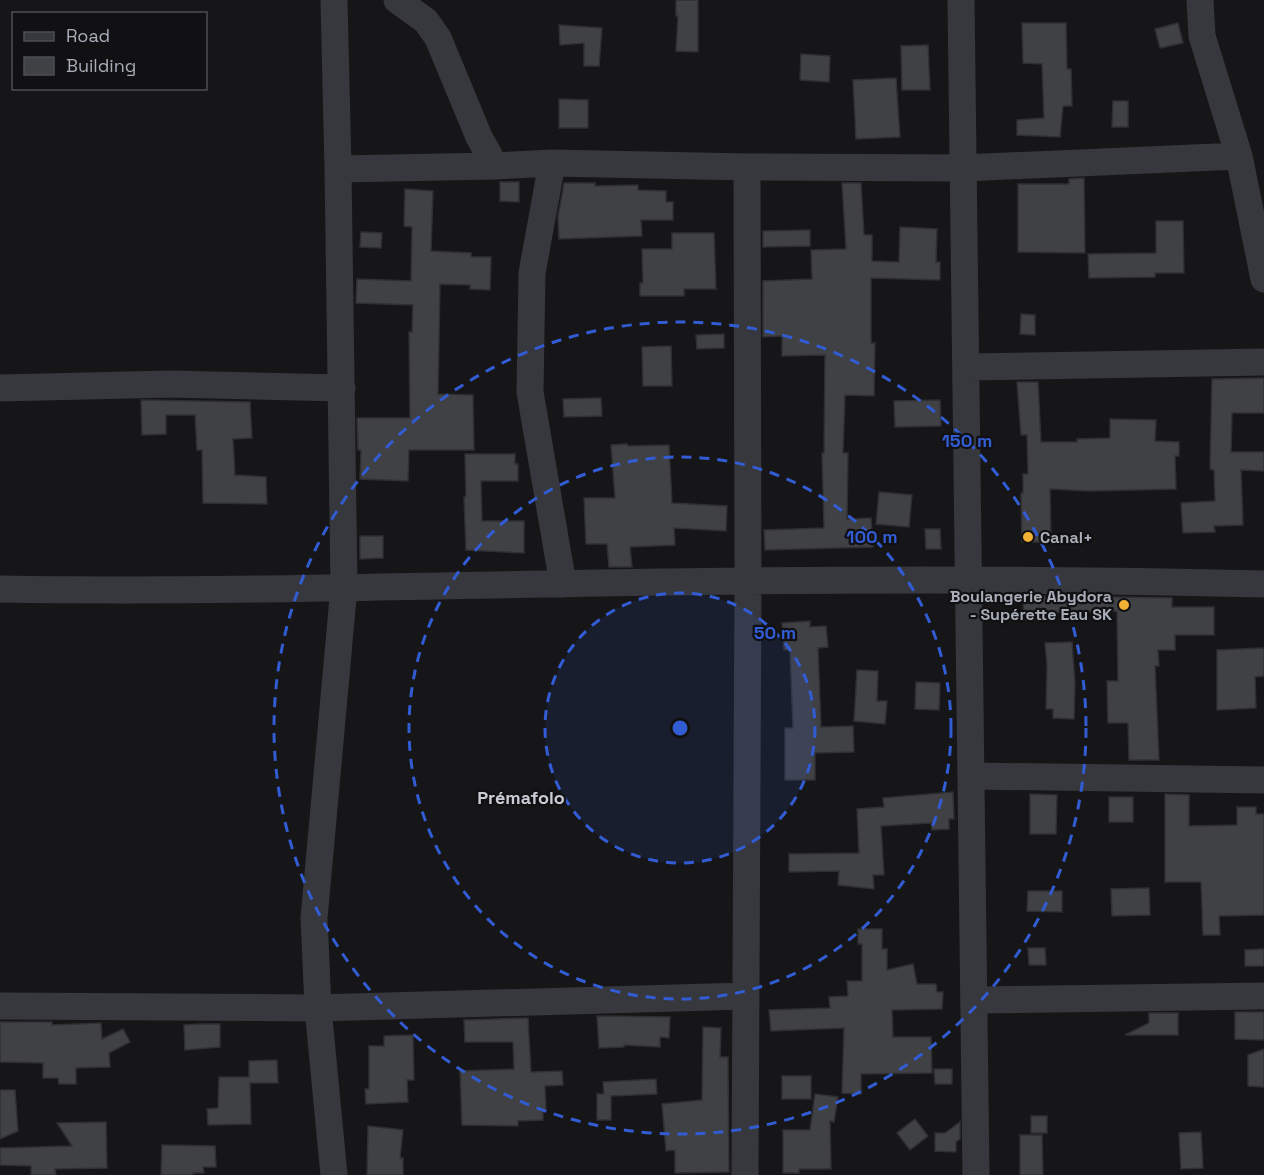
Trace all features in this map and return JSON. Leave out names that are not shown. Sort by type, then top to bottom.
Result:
[{"type":"street","points":[[334,0],[344,587],[315,918],[318,1008],[334,1175]]},
{"type":"street","points":[[397,0],[426,21],[438,38],[479,137],[495,166]]},
{"type":"street","points":[[961,0],[976,1175]]},
{"type":"street","points":[[1200,0],[1202,36],[1239,156],[1262,263]]},
{"type":"street","points":[[338,169],[552,163],[963,168],[1239,156]]},
{"type":"street","points":[[552,163],[532,273],[531,392],[563,584]]},
{"type":"street","points":[[746,1175],[747,167]]},
{"type":"street","points":[[966,367],[1264,362]]},
{"type":"street","points":[[0,388],[170,384],[342,388]]},
{"type":"street","points":[[0,589],[969,579],[1264,584]]},
{"type":"street","points":[[971,776],[1264,780]]},
{"type":"street","points":[[0,1006],[318,1008],[746,996]]},
{"type":"street","points":[[974,1000],[1264,996]]},
{"type":"building","points":[[676,0],[698,0],[698,52],[676,51],[678,16],[676,16]]},
{"type":"building","points":[[1022,23],[1066,23],[1067,69],[1071,69],[1072,106],[1063,106],[1060,137],[1017,135],[1017,120],[1044,118],[1042,64],[1023,63]]},
{"type":"building","points":[[1178,23],[1183,43],[1160,48],[1155,29]]},
{"type":"building","points":[[559,25],[602,28],[599,66],[584,66],[584,43],[560,45]]},
{"type":"building","points":[[928,45],[930,90],[902,90],[901,46]]},
{"type":"building","points":[[801,54],[830,56],[829,82],[800,80]]},
{"type":"building","points":[[896,78],[900,137],[856,139],[853,80]]},
{"type":"building","points":[[559,99],[588,100],[588,128],[559,128]]},
{"type":"building","points":[[1113,101],[1128,101],[1128,127],[1112,127]]},
{"type":"building","points":[[1084,178],[1085,253],[1018,252],[1018,184],[1069,184],[1069,179]]},
{"type":"building","points":[[500,182],[519,182],[519,202],[500,201]]},
{"type":"building","points":[[564,183],[595,183],[595,186],[638,185],[638,190],[666,191],[666,202],[673,202],[673,220],[641,220],[642,236],[559,239],[558,217]]},
{"type":"building","points":[[842,183],[861,183],[864,235],[872,235],[872,261],[899,262],[900,227],[937,229],[936,262],[940,262],[940,280],[871,278],[871,343],[875,343],[874,396],[845,395],[843,453],[848,453],[847,519],[871,518],[873,547],[765,550],[764,530],[824,528],[822,453],[824,453],[825,355],[782,356],[782,336],[763,337],[763,281],[812,279],[811,250],[846,249]]},
{"type":"building","points":[[405,189],[433,191],[431,251],[471,253],[471,257],[491,257],[490,290],[470,289],[470,285],[440,284],[438,394],[473,395],[474,450],[409,450],[408,481],[360,479],[361,450],[358,450],[357,418],[410,418],[409,332],[412,332],[413,305],[356,303],[357,279],[411,281],[412,227],[404,226]]},
{"type":"building","points":[[1156,221],[1183,221],[1184,273],[1155,273],[1155,277],[1089,278],[1088,254],[1156,253]]},
{"type":"building","points":[[810,230],[810,246],[763,247],[763,231]]},
{"type":"building","points":[[361,232],[382,233],[381,248],[360,247]]},
{"type":"building","points":[[672,233],[714,233],[716,289],[684,289],[684,296],[640,296],[640,283],[643,283],[642,249],[672,249]]},
{"type":"building","points":[[1021,314],[1035,315],[1035,335],[1020,334]]},
{"type":"building","points":[[724,334],[724,348],[697,349],[696,335]]},
{"type":"building","points":[[671,346],[672,386],[643,386],[642,347]]},
{"type":"building","points":[[1264,378],[1264,413],[1232,413],[1231,452],[1264,452],[1264,471],[1241,470],[1243,525],[1214,526],[1215,532],[1183,533],[1181,503],[1215,501],[1214,470],[1210,469],[1212,379]]},
{"type":"building","points":[[1017,382],[1038,382],[1041,442],[1077,442],[1077,439],[1110,438],[1110,419],[1156,420],[1155,441],[1179,442],[1179,456],[1175,456],[1176,489],[1090,491],[1050,489],[1051,542],[1022,542],[1021,493],[1023,493],[1023,474],[1028,474],[1027,435],[1021,435]]},
{"type":"building","points":[[601,398],[602,416],[564,417],[563,399]]},
{"type":"building","points":[[141,400],[250,402],[252,438],[233,439],[235,475],[266,477],[267,504],[203,503],[202,450],[197,450],[195,415],[166,415],[166,434],[142,435]]},
{"type":"building","points":[[940,400],[941,426],[895,427],[894,401]]},
{"type":"building","points":[[627,444],[628,446],[669,445],[672,503],[727,506],[726,531],[674,528],[675,545],[630,547],[632,567],[609,567],[607,544],[586,544],[584,498],[615,498],[611,445]]},
{"type":"building","points":[[465,454],[515,454],[515,464],[518,464],[518,481],[481,481],[482,521],[524,521],[524,553],[466,550]]},
{"type":"building","points":[[879,492],[912,495],[909,527],[876,524]]},
{"type":"building","points":[[925,529],[940,529],[941,549],[926,549]]},
{"type":"building","points":[[360,536],[383,536],[383,558],[360,559]]},
{"type":"building","points":[[1023,597],[1172,598],[1172,607],[1214,607],[1214,635],[1175,635],[1175,650],[1158,650],[1159,666],[1155,666],[1159,760],[1129,760],[1128,723],[1108,723],[1107,681],[1118,681],[1117,611],[1038,613],[1039,620],[1024,620]]},
{"type":"building","points":[[810,621],[810,627],[826,626],[828,647],[818,648],[821,727],[853,726],[854,752],[815,753],[815,780],[785,780],[785,728],[793,728],[790,650],[784,650],[782,623]]},
{"type":"building","points":[[1072,642],[1075,684],[1074,719],[1053,718],[1053,709],[1046,709],[1045,643]]},
{"type":"building","points":[[1264,648],[1264,676],[1255,677],[1256,708],[1217,710],[1217,650]]},
{"type":"building","points":[[857,670],[878,671],[877,701],[887,701],[885,724],[854,721]]},
{"type":"building","points":[[916,682],[940,683],[939,710],[915,709]]},
{"type":"building","points":[[953,792],[954,819],[949,819],[949,829],[932,830],[931,823],[881,826],[884,875],[873,875],[874,889],[838,885],[839,871],[789,872],[789,854],[859,853],[857,809],[884,807],[883,798]]},
{"type":"building","points":[[1030,794],[1057,795],[1056,834],[1030,834]]},
{"type":"building","points":[[1165,794],[1189,795],[1189,826],[1237,825],[1237,807],[1256,807],[1256,814],[1264,814],[1264,915],[1219,916],[1220,935],[1203,935],[1201,882],[1165,882]]},
{"type":"building","points":[[1109,797],[1133,797],[1133,822],[1109,822]]},
{"type":"building","points":[[1149,888],[1150,915],[1112,916],[1111,889]]},
{"type":"building","points":[[1028,891],[1062,891],[1062,912],[1027,911]]},
{"type":"building","points":[[858,929],[882,929],[882,949],[887,949],[887,970],[913,964],[917,984],[936,984],[937,992],[943,992],[942,1009],[892,1010],[893,1037],[931,1037],[932,1073],[861,1074],[861,1094],[842,1093],[844,1028],[771,1031],[769,1010],[830,1008],[829,997],[848,996],[847,981],[862,981],[862,944],[858,944]]},
{"type":"building","points":[[1028,948],[1045,948],[1046,965],[1029,965]]},
{"type":"building","points":[[1264,949],[1264,966],[1245,966],[1245,950]]},
{"type":"building","points":[[1235,1012],[1264,1012],[1264,1040],[1235,1039]]},
{"type":"building","points":[[1149,1013],[1178,1013],[1178,1035],[1125,1035],[1149,1023]]},
{"type":"building","points":[[597,1016],[670,1017],[669,1038],[660,1037],[660,1047],[624,1045],[624,1047],[599,1048]]},
{"type":"building","points":[[528,1018],[531,1072],[562,1071],[563,1085],[545,1086],[546,1111],[543,1112],[543,1120],[518,1121],[518,1126],[462,1125],[460,1071],[514,1069],[513,1042],[465,1042],[464,1020]]},
{"type":"building","points":[[0,1022],[52,1022],[52,1025],[101,1023],[102,1039],[123,1029],[130,1042],[109,1053],[110,1067],[76,1068],[76,1084],[59,1084],[58,1078],[43,1078],[43,1063],[0,1062]]},
{"type":"building","points":[[220,1024],[220,1047],[185,1050],[184,1025]]},
{"type":"building","points":[[703,1027],[721,1028],[720,1057],[728,1057],[729,1172],[675,1173],[675,1150],[666,1151],[662,1104],[702,1100]]},
{"type":"building","points":[[413,1035],[414,1080],[407,1080],[408,1102],[366,1104],[365,1089],[369,1089],[369,1046],[384,1046],[384,1036]]},
{"type":"building","points":[[1264,1049],[1264,1087],[1248,1086],[1248,1055]]},
{"type":"building","points":[[277,1060],[278,1083],[250,1083],[251,1124],[208,1125],[207,1109],[218,1108],[219,1077],[249,1077],[249,1061]]},
{"type":"building","points":[[934,1069],[952,1069],[952,1084],[935,1084]]},
{"type":"building","points":[[782,1076],[811,1076],[811,1099],[782,1099]]},
{"type":"building","points":[[656,1079],[657,1094],[611,1096],[611,1120],[597,1120],[597,1094],[604,1094],[603,1082]]},
{"type":"building","points":[[0,1090],[15,1090],[18,1131],[0,1139]]},
{"type":"building","points":[[815,1094],[838,1097],[834,1122],[830,1121],[831,1169],[799,1169],[799,1173],[783,1173],[783,1130],[810,1130]]},
{"type":"building","points":[[1031,1116],[1047,1116],[1047,1133],[1031,1133]]},
{"type":"building","points":[[915,1119],[928,1136],[910,1150],[897,1133]]},
{"type":"building","points":[[106,1122],[107,1168],[55,1169],[56,1175],[31,1175],[31,1166],[0,1165],[0,1148],[72,1146],[57,1123]]},
{"type":"building","points":[[960,1122],[960,1139],[956,1142],[956,1152],[935,1151],[935,1133],[945,1133]]},
{"type":"building","points":[[368,1126],[403,1130],[400,1158],[403,1158],[403,1175],[367,1175]]},
{"type":"building","points":[[1201,1132],[1203,1168],[1181,1169],[1179,1133]]},
{"type":"building","points":[[1020,1135],[1042,1135],[1043,1175],[1020,1175]]},
{"type":"building","points":[[162,1145],[215,1146],[216,1167],[203,1167],[204,1173],[193,1173],[193,1175],[161,1175]]},
{"type":"place","name":"Canal+","points":[[1028,537]]},
{"type":"place","name":"Boulangerie Abydora - Supérette Eau SK","points":[[1124,605]]},
{"type":"district","name":"Prémafolo","points":[[521,798]]}]
